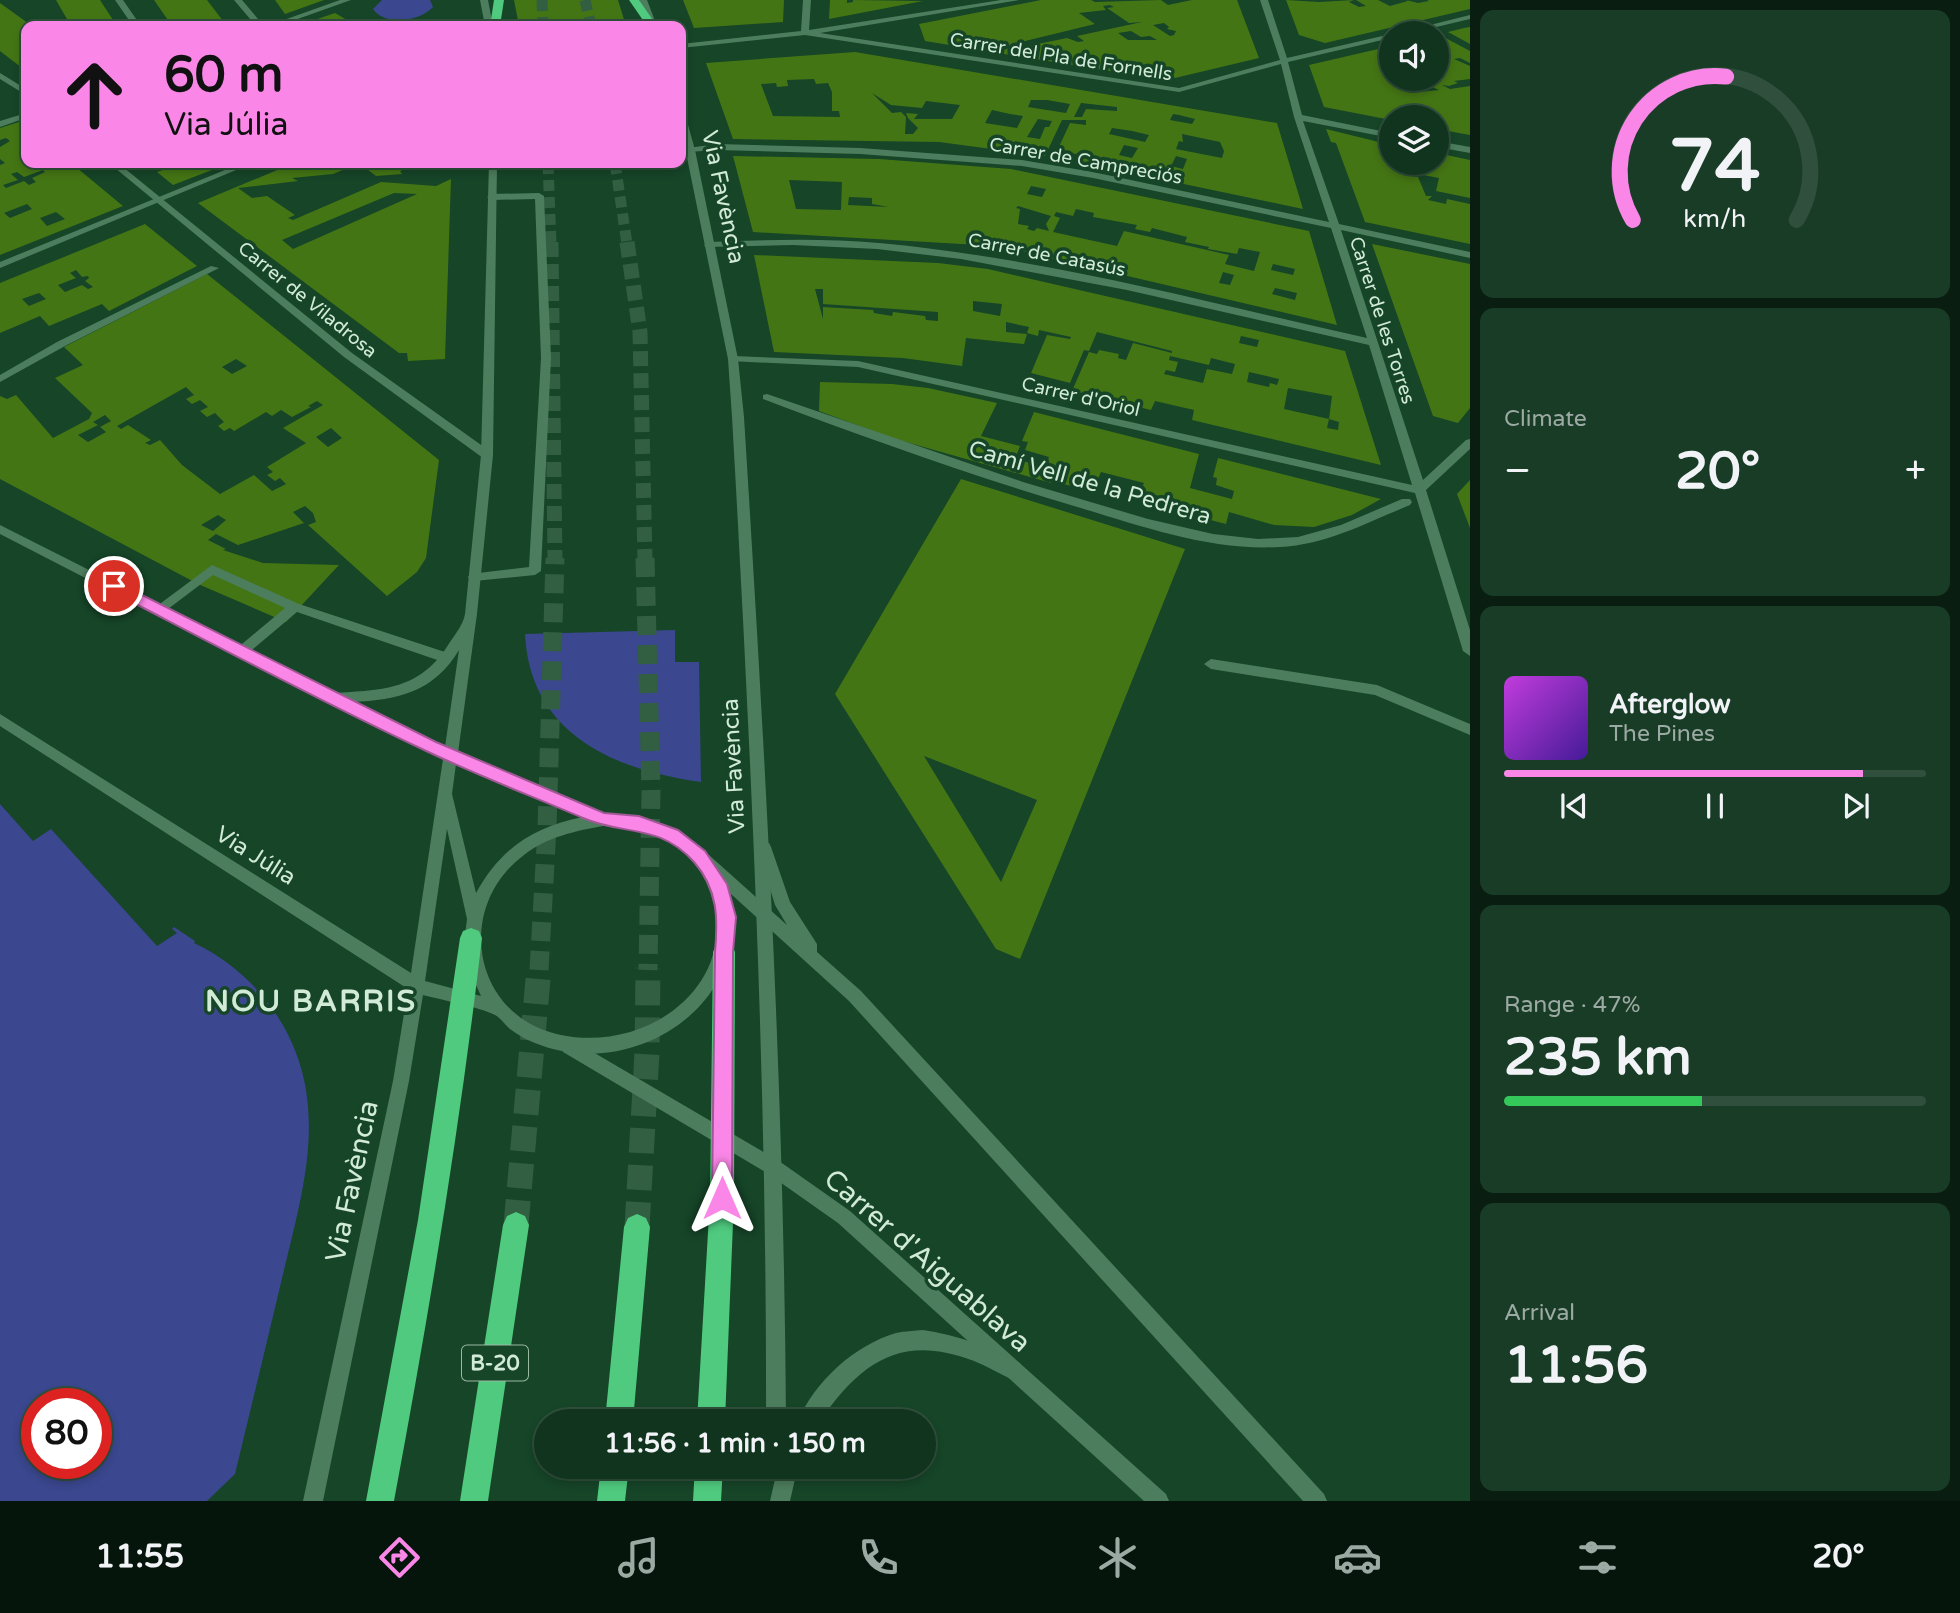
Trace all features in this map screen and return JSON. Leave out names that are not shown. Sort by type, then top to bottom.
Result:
[{"type":"highway","points":[[496,21],[499,0]]},
{"type":"highway","points":[[634,0],[649,21]]},
{"type":"highway","points":[[380,1501],[418,1300],[454,1082],[472,928]]},
{"type":"highway","points":[[712,1409],[722,1198],[724,952]]},
{"type":"highway","name":"B-20","points":[[474,1501],[516,1225]]},
{"type":"highway","points":[[620,1409],[637,1227]]},
{"type":"highway","points":[[611,1501],[614,1479]]},
{"type":"highway","points":[[707,1501],[708,1479]]},
{"type":"street","points":[[119,0],[134,21]]},
{"type":"street","points":[[238,0],[256,21]]},
{"type":"street","points":[[286,21],[347,0]]},
{"type":"street","points":[[484,0],[488,21]]},
{"type":"street","points":[[643,0],[651,21]]},
{"type":"street","points":[[805,33],[807,0]]},
{"type":"street","points":[[686,45],[805,33],[1015,0]]},
{"type":"street","name":"Carrer de les Torres","points":[[1264,0],[1284,61],[1298,117],[1374,343],[1470,651]]},
{"type":"street","points":[[1449,23],[1470,18]]},
{"type":"street","name":"Carrer del Pla de Fornells","points":[[805,33],[1179,90],[1379,39]]},
{"type":"street","points":[[0,75],[21,90]]},
{"type":"street","points":[[0,124],[21,117]]},
{"type":"street","points":[[1298,117],[1379,133]]},
{"type":"street","name":"Via Favència","points":[[686,132],[733,359],[750,608],[761,836],[777,1256],[776,1409]]},
{"type":"street","points":[[1449,146],[1470,150]]},
{"type":"street","name":"Carrer de Campreciós","points":[[691,150],[717,147],[847,150],[1022,163],[1093,175],[1470,255]]},
{"type":"street","name":"Carrer de Viladrosa","points":[[119,168],[348,355],[487,455]]},
{"type":"street","points":[[0,265],[237,168]]},
{"type":"street","name":"Via Favència","points":[[313,1501],[401,1081],[470,622],[487,455],[493,168]]},
{"type":"street","points":[[474,577],[535,571],[545,372],[539,196],[492,197]]},
{"type":"street","name":"Carrer de Catasús","points":[[709,245],[739,242],[886,246],[951,252],[1096,280],[1374,343]]},
{"type":"street","points":[[0,379],[61,344],[214,268]]},
{"type":"street","name":"Carrer d'Oriol","points":[[733,359],[858,365],[1419,490]]},
{"type":"street","name":"Camí Vell de la Pedrera","points":[[766,397],[961,467],[1200,538],[1243,543],[1283,543],[1317,538],[1347,529],[1406,502]]},
{"type":"street","points":[[1419,490],[1470,443]]},
{"type":"street","points":[[0,528],[331,698],[451,756],[603,820]]},
{"type":"street","points":[[159,610],[212,569],[295,607],[446,658]]},
{"type":"street","points":[[241,652],[295,607]]},
{"type":"street","name":"Via Favència","points":[[331,698],[395,693],[437,671],[470,622]]},
{"type":"street","points":[[1211,664],[1377,690],[1470,730]]},
{"type":"street","name":"Via Júlia","points":[[0,719],[417,986],[497,1008]]},
{"type":"street","name":"Via Favència","points":[[446,787],[472,928]]},
{"type":"street","points":[[699,857],[719,884],[727,917],[724,952],[709,985],[684,1014],[649,1035],[609,1046],[569,1046],[528,1033],[497,1008],[477,975],[472,928],[486,887],[508,860],[536,839],[568,825],[603,820],[639,823],[672,835],[699,857],[821,965],[878,1020],[1317,1501]]},
{"type":"street","points":[[761,836],[783,905],[821,965]]},
{"type":"street","name":"Carrer d'Aiguablava","points":[[569,1046],[772,1167],[844,1217],[1159,1501]]},
{"type":"street","points":[[817,1409],[845,1370],[870,1353],[906,1341],[933,1339],[960,1344],[1013,1370]]},
{"type":"street","points":[[777,1479],[778,1501]]},
{"type":"street","points":[[778,1501],[784,1479]]},
{"type":"shaded area","points":[[382,0],[430,0],[433,7],[412,19],[394,20],[379,15],[373,9]]},
{"type":"shaded area","points":[[675,630],[675,662],[699,662],[701,782],[638,768],[608,756],[582,741],[560,722],[542,698],[530,669],[525,634]]},
{"type":"shaded area","points":[[0,804],[33,841],[51,829],[157,946],[177,933],[172,929],[174,927],[195,941],[194,943],[228,963],[248,981],[274,1011],[293,1045],[304,1078],[309,1112],[308,1147],[297,1216],[235,1474],[207,1501],[0,1501]]},
{"type":"building","points":[[56,0],[100,0],[114,21],[68,21]]},
{"type":"building","points":[[154,0],[207,0],[223,21],[169,21]]},
{"type":"building","points":[[275,0],[324,0],[285,14]]},
{"type":"building","points":[[514,0],[618,0],[624,21],[518,21]]},
{"type":"building","points":[[683,0],[784,0],[783,22],[694,28]]},
{"type":"building","points":[[830,0],[847,0],[847,3],[853,0],[923,1],[829,19]]},
{"type":"building","points":[[1041,0],[1161,0],[1168,5],[1192,0],[1237,0],[1259,58],[1175,78],[1169,74],[1152,78],[925,41],[919,24]],"holes":[[[1103,6],[1114,7],[1107,8],[1129,23],[1142,22],[1077,36],[1084,41],[1067,38],[1023,47],[1017,43],[1095,24],[1079,13],[1106,10]],[[1164,23],[1169,27],[1167,29],[1176,31],[1170,36],[1153,25]],[[1131,31],[1141,37],[1150,36],[1157,40],[1128,40],[1118,33]]]},
{"type":"building","points":[[1286,0],[1354,0],[1349,2],[1359,7],[1366,6],[1356,0],[1378,0],[1390,6],[1408,1],[1406,0],[1418,3],[1429,1],[1427,0],[1470,0],[1470,9],[1419,21],[1379,21],[1379,30],[1325,43],[1299,35]]},
{"type":"building","points":[[0,3],[25,21],[21,21],[21,67],[0,51]]},
{"type":"building","points":[[335,13],[349,21],[312,21]]},
{"type":"building","points":[[1470,27],[1470,44],[1449,33]]},
{"type":"building","points":[[1449,40],[1470,51],[1470,63],[1460,58],[1454,59],[1470,66],[1470,79],[1454,81],[1458,83],[1449,86]]},
{"type":"building","points":[[1379,49],[1379,91],[1449,91],[1449,88],[1470,86],[1470,135],[1449,131],[1449,105],[1379,105],[1379,118],[1324,107],[1309,65]]},
{"type":"building","points":[[855,52],[1277,123],[1303,209],[1079,162],[1083,155],[1057,151],[1070,123],[1086,125],[1086,120],[1062,120],[1045,156],[939,142],[733,139],[706,63]],"holes":[[[814,79],[816,84],[828,83],[832,92],[832,111],[839,111],[840,117],[773,116],[761,84],[776,83],[777,87],[788,86],[787,80]],[[872,93],[891,105],[922,108],[926,101],[960,105],[952,119],[914,119],[918,114],[906,113],[918,128],[913,134],[905,134],[906,117],[901,112],[892,113]],[[1031,100],[1047,100],[1070,104],[1066,113],[1028,107]],[[1081,103],[1117,107],[1117,111],[1086,109],[1082,117],[1074,117]],[[992,110],[1023,116],[1017,128],[985,123]],[[1173,114],[1195,119],[1192,124],[1170,120]],[[1038,119],[1052,121],[1049,127],[1045,127],[1040,139],[1027,137]],[[1112,128],[1149,135],[1145,142],[1109,134]],[[1182,134],[1220,142],[1224,151],[1222,158],[1176,149],[1179,141],[1183,142]],[[1124,145],[1138,148],[1132,158],[1119,155]],[[1176,156],[1187,159],[1183,169],[1171,166]]]},
{"type":"building","points":[[19,122],[21,168],[77,168],[123,206],[0,255],[0,165],[5,163],[0,159],[0,147],[10,141],[6,138],[0,140],[0,128]],"holes":[[[43,170],[45,172],[32,178],[36,182],[29,185],[24,181],[6,188],[3,185],[18,180],[11,174],[17,172],[24,177]],[[27,204],[32,209],[10,218],[4,213]],[[56,212],[65,219],[47,226],[40,218]]]},
{"type":"building","points":[[1326,129],[1379,142],[1379,175],[1418,177],[1426,196],[1432,196],[1428,200],[1446,204],[1447,199],[1470,204],[1470,244],[1365,222],[1336,143],[1331,142]]},
{"type":"building","points":[[733,156],[879,159],[1011,169],[1309,231],[1337,325],[1106,271],[1109,264],[1073,256],[1069,263],[1010,248],[753,232]],"holes":[[[789,180],[842,182],[841,210],[796,209]],[[1031,186],[1046,189],[1042,197],[1027,194]],[[849,197],[872,198],[872,204],[889,207],[848,205]],[[1018,206],[1051,216],[1046,224],[1049,231],[1037,228],[1034,231],[1027,229],[1029,226],[1018,224],[1020,209],[1016,208]],[[1076,209],[1094,213],[1093,217],[1137,225],[1135,229],[1150,232],[1152,228],[1187,237],[1185,242],[1209,247],[1208,249],[1237,254],[1239,248],[1260,252],[1254,271],[1225,264],[1229,255],[1124,231],[1117,246],[1053,232],[1060,218],[1054,216],[1056,212],[1073,216]],[[1273,264],[1295,269],[1293,275],[1271,270]],[[1223,272],[1234,275],[1230,285],[1219,283]],[[1275,288],[1297,293],[1295,300],[1272,294]]]},
{"type":"building","points":[[1449,156],[1470,160],[1470,198],[1436,191],[1439,178],[1423,175],[1449,175]]},
{"type":"building","points":[[169,168],[217,168],[173,185],[157,172]]},
{"type":"building","points":[[282,168],[347,168],[333,174],[292,178],[298,181],[238,188],[252,198],[267,196],[295,215],[288,218],[293,220],[381,182],[436,186],[451,179],[445,359],[408,361],[407,353],[399,353],[198,203]],"holes":[[[394,193],[417,194],[293,249],[282,240]]]},
{"type":"building","points":[[366,168],[408,168],[400,171],[402,174],[376,176]]},
{"type":"building","points":[[145,224],[197,266],[109,311],[102,304],[49,326],[40,316],[0,333],[0,283]],"holes":[[[76,270],[82,277],[88,276],[85,281],[93,287],[88,289],[82,285],[65,292],[58,285],[76,278],[70,273]],[[39,293],[46,299],[29,306],[22,299]]]},
{"type":"building","points":[[1372,244],[1470,264],[1470,408],[1458,423],[1433,416]]},
{"type":"building","points":[[754,255],[938,263],[988,269],[1345,351],[1381,465],[1192,420],[1194,410],[1155,401],[1151,410],[1072,391],[1089,352],[1097,354],[1099,350],[1119,354],[1118,358],[1126,360],[1133,343],[1172,353],[1097,332],[1089,351],[1084,350],[1070,383],[1031,373],[1047,335],[1071,337],[1039,330],[1038,336],[1027,333],[1029,327],[1006,322],[1006,332],[1027,334],[1024,344],[966,338],[962,366],[903,358],[774,352]],"holes":[[[815,289],[823,289],[823,304],[938,312],[938,321],[926,320],[925,316],[893,312],[892,316],[874,313],[873,310],[823,307],[823,319]],[[973,301],[1002,304],[1000,316],[973,311]],[[1241,336],[1259,340],[1257,347],[1239,343]],[[1170,356],[1209,365],[1211,358],[1235,364],[1232,374],[1207,369],[1203,383],[1164,374],[1166,370],[1175,372],[1178,362],[1169,360]],[[1249,372],[1279,379],[1277,385],[1270,383],[1269,387],[1247,382]],[[1288,388],[1332,396],[1329,419],[1284,409]],[[1329,419],[1339,422],[1338,430],[1327,428]]]},
{"type":"building","points":[[207,274],[439,460],[426,558],[417,572],[387,596],[308,525],[316,522],[313,513],[305,506],[293,512],[304,523],[238,545],[216,534],[208,540],[226,549],[223,550],[263,563],[339,565],[286,622],[198,584],[0,479],[0,396],[7,399],[16,395],[53,438],[89,419],[92,413],[55,378],[83,365],[64,347]],"holes":[[[236,359],[247,366],[232,374],[222,367]],[[186,387],[194,395],[186,399],[192,404],[200,400],[208,407],[200,411],[207,417],[215,413],[224,422],[218,426],[224,431],[230,428],[234,431],[266,412],[272,416],[281,410],[292,417],[317,401],[323,405],[283,428],[306,443],[267,467],[273,472],[267,475],[275,481],[280,478],[286,484],[272,491],[254,475],[220,494],[182,465],[160,440],[150,445],[145,443],[151,440],[128,425],[121,429],[117,426]],[[105,415],[111,421],[100,427],[106,432],[88,442],[78,435],[98,425],[93,422]],[[331,428],[342,438],[328,447],[316,437]],[[218,515],[226,520],[213,531],[201,525]]]},
{"type":"building","points":[[820,382],[928,388],[997,403],[981,436],[1020,446],[1015,459],[1045,467],[1049,457],[1025,450],[1028,442],[1022,441],[1034,412],[1199,454],[1190,488],[1232,499],[1234,491],[1216,485],[1217,478],[1213,477],[1218,458],[1381,499],[1352,515],[1314,527],[1274,525],[1229,512],[1226,524],[1183,513],[1186,503],[1140,491],[1144,483],[1101,472],[1098,479],[1093,477],[1093,480],[1097,481],[1094,492],[1052,481],[1051,483],[892,438],[819,411]]},
{"type":"building","points":[[961,479],[1185,549],[1020,959],[996,949],[835,694]],"holes":[[[924,756],[1037,800],[1001,882]]]},
{"type":"building","points":[[1470,480],[1470,528],[1457,494]]},
{"type":"tunnel","points":[[542,0],[543,21]]},
{"type":"tunnel","points":[[585,0],[590,21]]},
{"type":"tunnel","points":[[548,168],[551,244]]},
{"type":"tunnel","points":[[616,168],[627,244]]},
{"type":"tunnel","points":[[551,242],[555,559]]},
{"type":"tunnel","points":[[627,242],[640,332],[645,560]]},
{"type":"tunnel","points":[[645,558],[651,791],[648,970]]},
{"type":"tunnel","points":[[539,970],[547,828],[555,559]]},
{"type":"tunnel","points":[[516,1225],[539,968]]},
{"type":"tunnel","points":[[637,1227],[647,1053],[648,968]]},
{"type":"district","name":"NOU BARRIS","points":[[311,1001]]},
{"type":"route","points":[[114,586],[309,688],[451,756],[603,820],[639,823],[672,835],[699,857],[719,884],[727,917],[724,952],[722,1198]]}]
